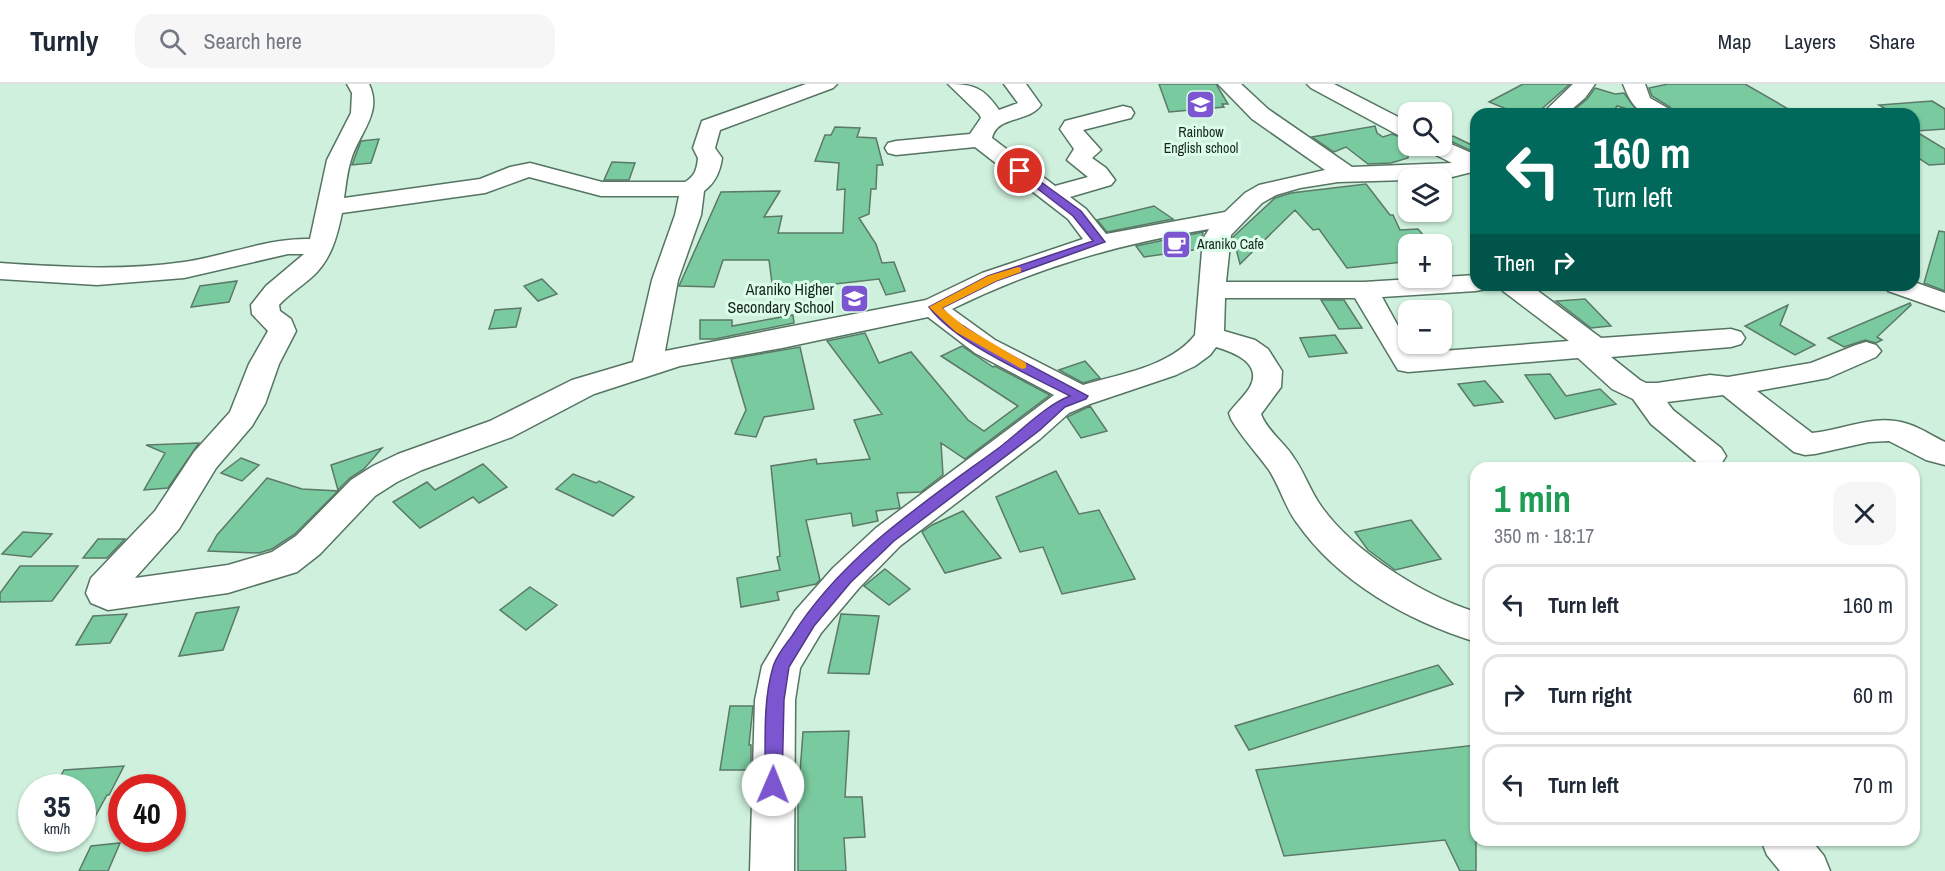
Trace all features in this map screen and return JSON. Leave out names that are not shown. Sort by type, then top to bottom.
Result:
[{"type":"street","points":[[358,84],[364,97],[359,123],[347,140],[340,158],[320,247],[308,267],[277,291],[265,305],[266,314],[281,325],[282,331],[264,364],[250,404],[241,419],[205,460],[167,520],[104,588],[104,593],[108,596],[228,579],[270,568],[297,555],[363,488],[385,474],[410,462],[501,429],[583,387],[674,358],[782,339],[934,307],[992,279],[1099,242],[1233,218]]},
{"type":"street","points":[[330,207],[485,186],[502,181],[520,170],[530,170],[601,189],[690,189],[701,184],[705,179],[710,158],[704,148],[706,133],[710,126],[826,84]]},
{"type":"street","points":[[959,84],[991,114],[992,119]]},
{"type":"street","points":[[980,140],[983,129],[992,119],[1030,105],[1016,84]]},
{"type":"street","points":[[1229,84],[1260,114],[1348,174]]},
{"type":"street","points":[[1318,84],[1398,126]]},
{"type":"street","points":[[1560,108],[1584,84]]},
{"type":"street","points":[[1634,84],[1641,102],[1651,108]]},
{"type":"street","points":[[1052,194],[1103,180],[1098,172],[1079,160],[1080,155],[1089,150],[1076,138],[1071,129],[1073,126],[1123,113]]},
{"type":"street","points":[[896,148],[980,140],[1077,214],[1099,242]]},
{"type":"street","points":[[1452,153],[1470,161]]},
{"type":"street","points":[[772,871],[775,700],[781,666],[808,622],[846,578],[888,537],[1035,427],[1061,404],[1191,358],[1204,346],[1209,336],[1216,239],[1221,227],[1256,196],[1283,185],[1348,174],[1379,172],[1416,174],[1470,164]]},
{"type":"street","points":[[647,367],[665,280],[688,214],[690,189]]},
{"type":"street","points":[[0,271],[97,277],[184,270],[276,248],[320,247]]},
{"type":"street","points":[[1213,290],[1364,290],[1470,284]]},
{"type":"street","points":[[1364,290],[1408,363],[1588,347],[1608,348],[1731,338]]},
{"type":"street","points":[[1521,291],[1589,342],[1588,347],[1628,385],[1644,393],[1662,417],[1710,456]]},
{"type":"street","points":[[1914,291],[1945,303]]},
{"type":"street","points":[[934,307],[947,320],[988,347],[1081,396]]},
{"type":"street","points":[[1209,336],[1245,346],[1258,355],[1267,371],[1266,387],[1245,413],[1247,419],[1282,465],[1307,512],[1325,536],[1378,578],[1430,611],[1470,626]]},
{"type":"street","points":[[1644,393],[1720,384],[1730,386],[1817,371],[1866,351]]},
{"type":"street","points":[[1730,386],[1805,444],[1887,430],[1902,434],[1932,450],[1945,454]]},
{"type":"street","points":[[1788,846],[1808,871]]},
{"type":"building","points":[[1159,84],[1216,84],[1228,104],[1222,104],[1224,107],[1169,112]]},
{"type":"building","points":[[1523,84],[1570,84],[1543,108],[1504,108],[1489,102]]},
{"type":"building","points":[[1668,84],[1745,84],[1787,108],[1671,108],[1652,96],[1649,88]]},
{"type":"building","points":[[1595,88],[1615,94],[1624,93],[1635,108],[1617,106],[1616,108],[1576,108]]},
{"type":"building","points":[[1932,101],[1945,109],[1945,129],[1920,131],[1920,108],[1884,108],[1879,105]]},
{"type":"building","points":[[1375,126],[1377,133],[1383,137],[1392,134],[1398,136],[1398,156],[1408,156],[1408,158],[1391,163],[1368,164],[1346,147],[1334,152],[1312,137]]},
{"type":"building","points":[[835,127],[860,128],[857,137],[876,138],[883,165],[877,165],[876,189],[871,189],[869,214],[859,218],[876,244],[882,263],[894,262],[905,291],[886,295],[879,279],[773,291],[769,260],[723,260],[714,287],[679,286],[721,192],[780,191],[764,217],[782,216],[778,233],[843,233],[845,189],[837,190],[839,163],[815,161],[825,135],[831,135]]},
{"type":"building","points":[[1920,134],[1945,149],[1945,164],[1929,165],[1920,159]]},
{"type":"building","points":[[1452,136],[1470,144],[1470,150],[1452,142]]},
{"type":"building","points":[[379,139],[371,163],[352,165],[361,141]]},
{"type":"building","points":[[612,162],[635,163],[629,180],[604,180]]},
{"type":"building","points":[[1366,184],[1390,215],[1393,215],[1400,230],[1418,229],[1422,234],[1398,234],[1398,263],[1347,268],[1319,229],[1313,230],[1295,210],[1240,264],[1233,237],[1275,198],[1291,193]]},
{"type":"building","points":[[1154,206],[1173,219],[1107,232],[1097,220]]},
{"type":"building","points":[[1939,231],[1945,232],[1945,291],[1924,283]]},
{"type":"building","points":[[1203,232],[1200,249],[1144,257],[1136,246]]},
{"type":"building","points":[[542,279],[557,294],[538,301],[524,286]]},
{"type":"building","points":[[237,281],[229,302],[191,307],[200,286]]},
{"type":"building","points":[[1585,299],[1611,326],[1591,328],[1556,301]]},
{"type":"building","points":[[1321,300],[1344,300],[1362,328],[1339,329]]},
{"type":"building","points":[[1910,303],[1911,305],[1877,337],[1882,340],[1876,343],[1865,340],[1844,347],[1828,338]]},
{"type":"building","points":[[1788,305],[1780,325],[1815,345],[1795,355],[1745,326]]},
{"type":"building","points":[[521,308],[516,327],[489,329],[495,310]]},
{"type":"building","points":[[793,315],[794,323],[715,339],[700,339],[700,320],[732,320],[732,326]]},
{"type":"building","points":[[865,333],[879,363],[911,352],[968,420],[984,431],[1018,406],[941,356],[962,346],[993,367],[1050,395],[965,459],[941,443],[943,475],[921,492],[897,493],[900,508],[876,511],[878,521],[853,526],[851,513],[806,520],[820,580],[816,584],[777,592],[779,600],[741,607],[737,578],[780,570],[777,557],[780,556],[771,466],[816,459],[817,464],[870,459],[854,420],[882,414],[827,341]]},
{"type":"building","points":[[1335,335],[1347,353],[1309,357],[1300,338]]},
{"type":"building","points":[[800,347],[814,409],[764,417],[756,437],[735,434],[746,410],[731,359]]},
{"type":"building","points":[[1085,361],[1100,378],[1083,383],[1059,370]]},
{"type":"building","points":[[1550,374],[1566,396],[1600,389],[1616,404],[1555,419],[1525,375]]},
{"type":"building","points":[[1485,381],[1503,402],[1474,406],[1458,384]]},
{"type":"building","points":[[1090,406],[1107,431],[1081,438],[1067,417]]},
{"type":"building","points":[[199,443],[168,488],[144,490],[165,453],[146,445]]},
{"type":"building","points":[[382,448],[364,469],[338,490],[331,465]]},
{"type":"building","points":[[241,458],[259,465],[242,481],[221,473]]},
{"type":"building","points":[[483,464],[507,487],[479,503],[473,497],[420,528],[393,502],[427,482],[435,490]]},
{"type":"building","points":[[1056,471],[1079,514],[1099,510],[1135,579],[1062,594],[1043,547],[1020,552],[996,497]]},
{"type":"building","points":[[573,474],[596,483],[599,481],[634,497],[613,516],[556,489]]},
{"type":"building","points":[[267,478],[302,489],[338,491],[295,534],[272,549],[259,553],[208,551],[217,535]]},
{"type":"building","points":[[963,511],[1001,558],[945,573],[922,532]]},
{"type":"building","points":[[1411,520],[1441,559],[1395,570],[1368,550],[1355,532]]},
{"type":"building","points":[[23,532],[52,534],[31,557],[2,554]]},
{"type":"building","points":[[98,539],[125,539],[107,558],[83,558]]},
{"type":"building","points":[[20,566],[78,566],[52,601],[0,602],[0,593]]},
{"type":"building","points":[[885,569],[910,589],[889,605],[864,586]]},
{"type":"building","points":[[530,587],[557,605],[526,630],[500,610]]},
{"type":"building","points":[[239,607],[223,650],[179,656],[196,613]]},
{"type":"building","points":[[127,614],[110,643],[76,645],[93,616]]},
{"type":"building","points":[[841,614],[879,616],[869,674],[828,673]]},
{"type":"building","points":[[1438,665],[1453,684],[1249,750],[1235,726]]},
{"type":"building","points":[[730,706],[753,706],[749,745],[751,745],[751,770],[720,770]]},
{"type":"building","points":[[849,731],[845,797],[862,797],[865,837],[844,838],[846,871],[798,871],[798,799],[803,732]]},
{"type":"building","points":[[1470,746],[1470,846],[1476,846],[1476,871],[1460,871],[1445,840],[1284,856],[1256,770]]},
{"type":"building","points":[[124,766],[120,774],[108,774],[108,795],[96,815],[96,774],[62,774],[64,770]]},
{"type":"building","points":[[108,844],[108,852],[116,852],[108,871],[79,871],[88,852],[96,852],[96,845]]},
{"type":"slow traffic","points":[[1018,270],[992,279],[934,307],[960,329],[1022,365]]},
{"type":"place","name":"Rainbow English school","points":[[1201,105]]},
{"type":"place","name":"Araniko Cafe","points":[[1176,244]]},
{"type":"place","name":"Araniko Higher Secondary School","points":[[855,298]]},
{"type":"route","points":[[773,785],[775,700],[781,666],[808,622],[846,578],[888,537],[1035,427],[1061,404],[1081,396],[988,347],[947,320],[934,307],[992,279],[1099,242],[1077,214],[1020,171]]}]
